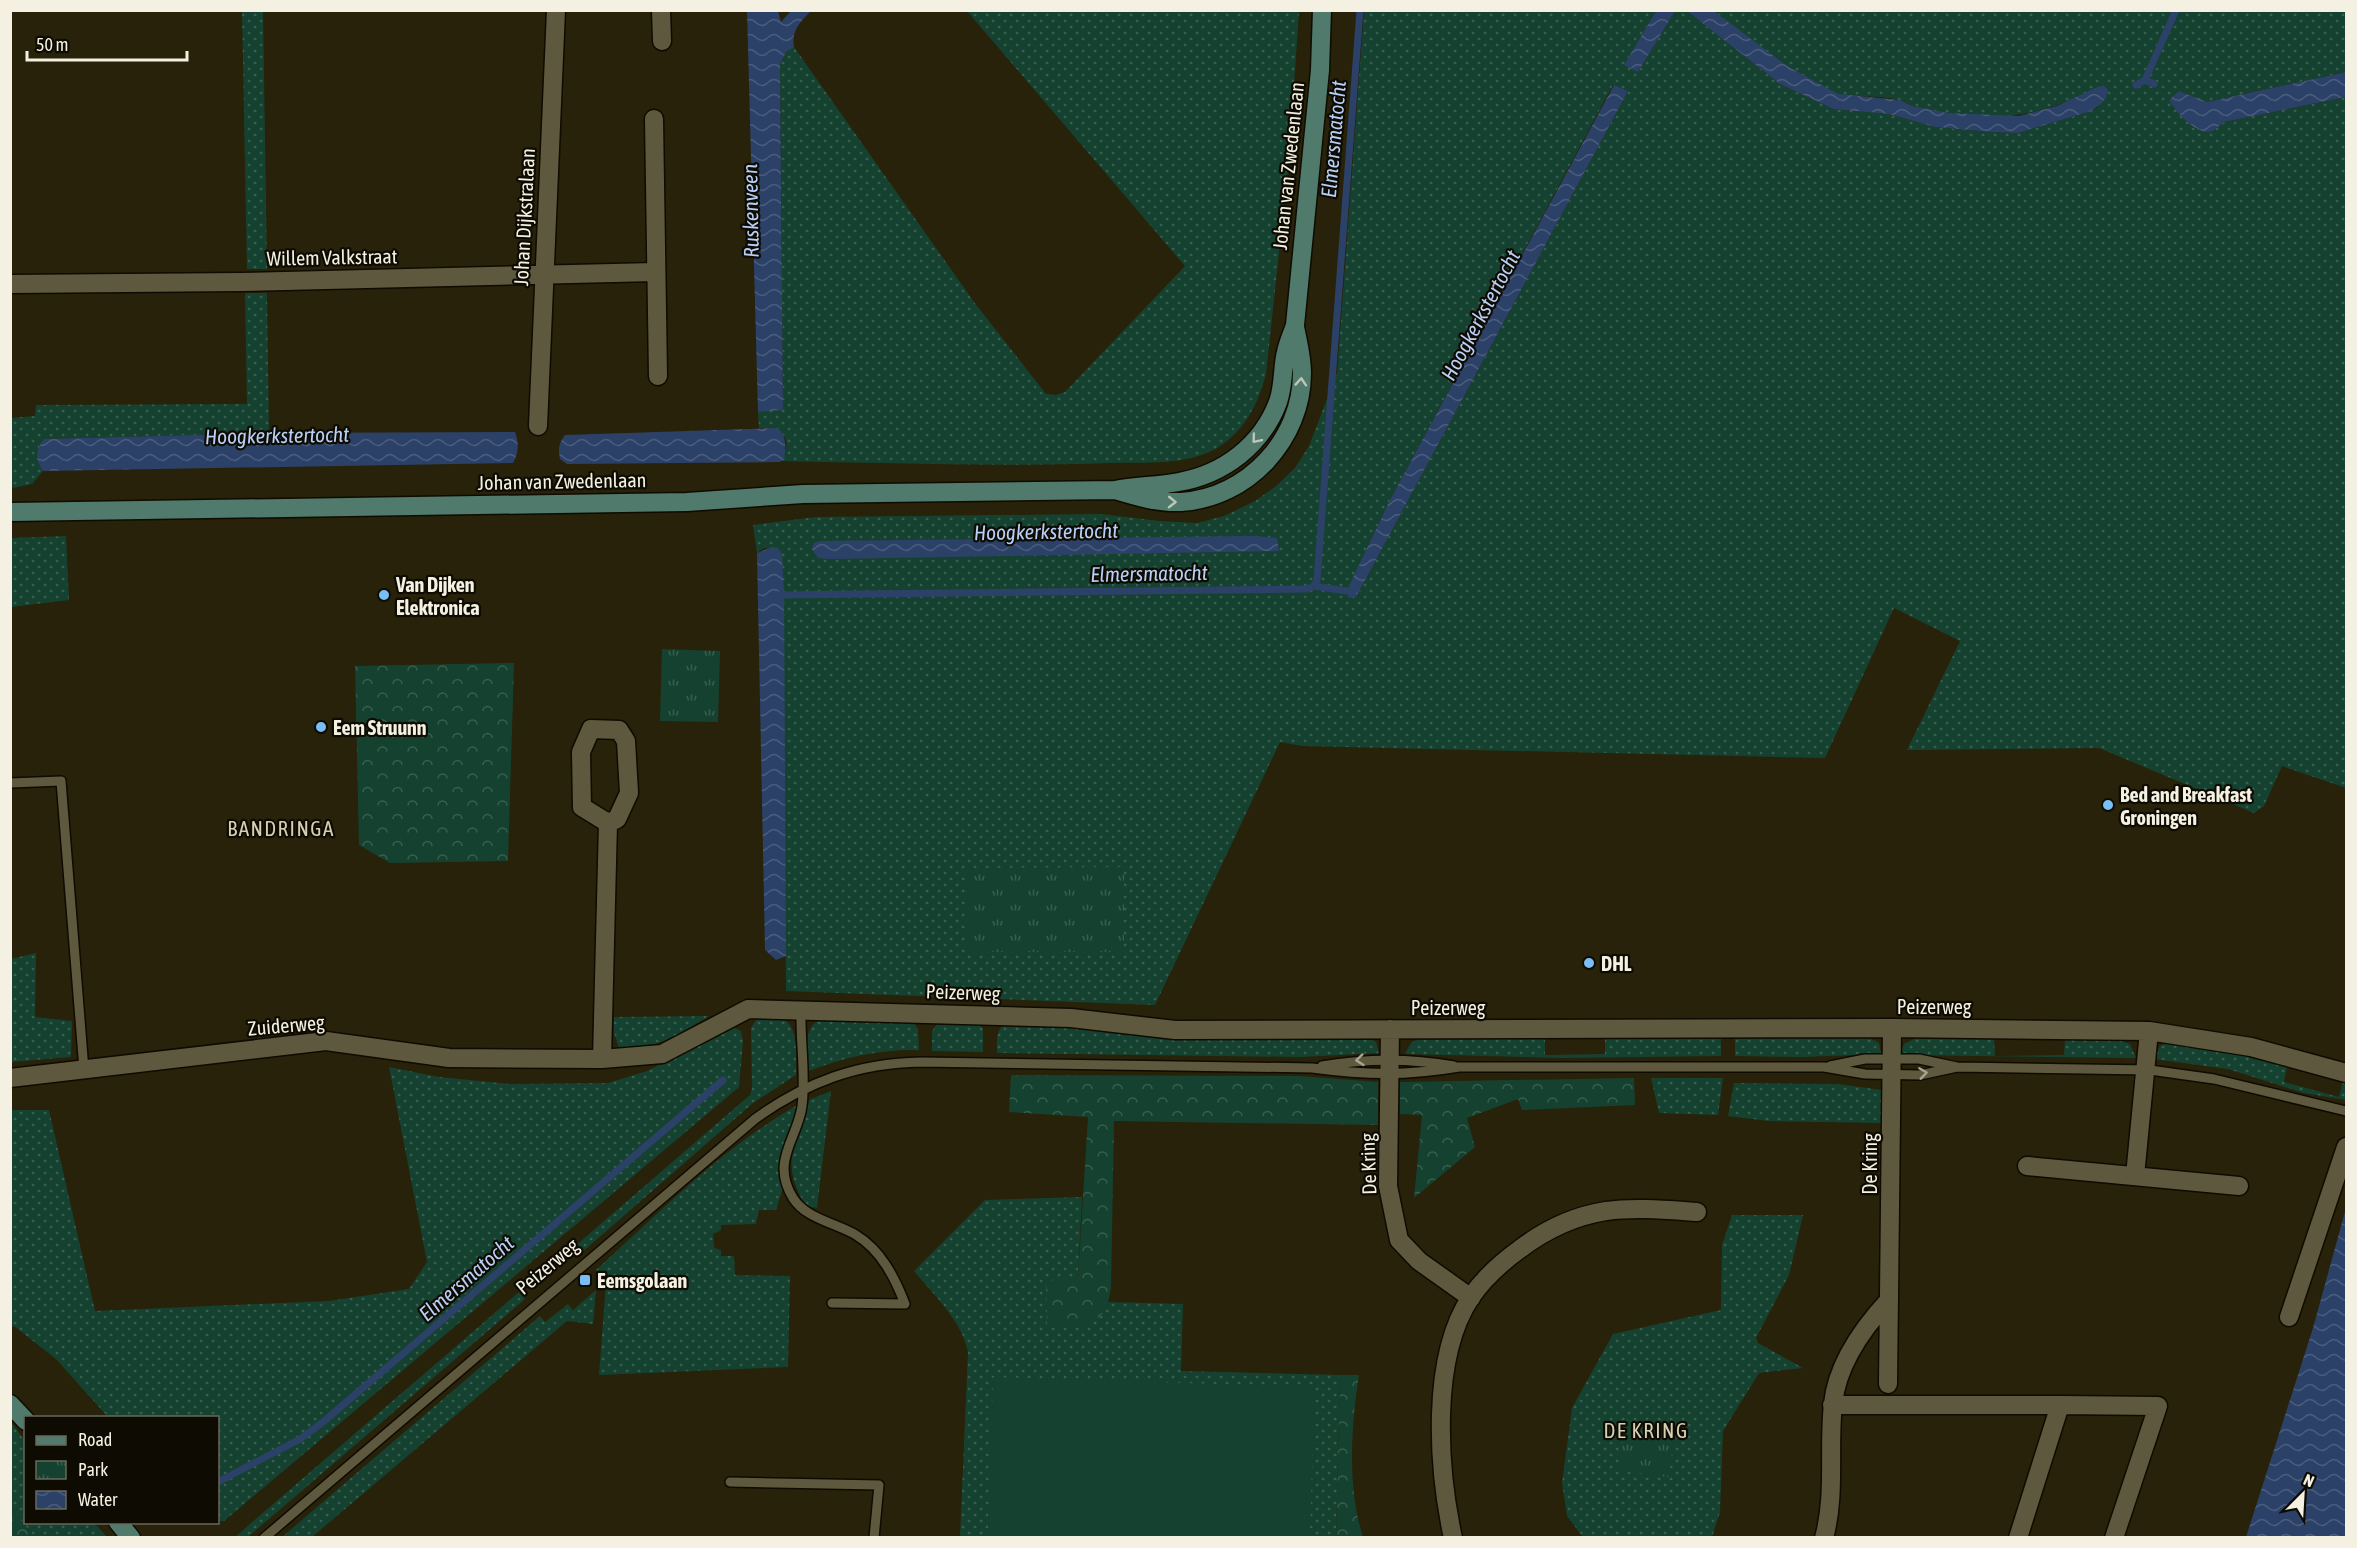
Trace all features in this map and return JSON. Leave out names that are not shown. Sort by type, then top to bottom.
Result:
[{"type":"main road","name":"Johan van Zwedenlaan","points":[[10,512],[687,502],[802,494],[1115,490],[1193,479],[1225,466],[1239,456],[1263,431],[1278,402],[1286,352],[1295,326],[1320,70],[1322,10]]},
{"type":"main road","points":[[10,1404],[24,1419]]},
{"type":"main road","points":[[120,1524],[131,1538]]},
{"type":"street","name":"Johan Dijkstralaan","points":[[538,426],[556,10]]},
{"type":"street","points":[[661,10],[662,41]]},
{"type":"street","points":[[654,119],[658,375]]},
{"type":"street","name":"Willem Valkstraat","points":[[10,284],[655,272]]},
{"type":"street","points":[[591,729],[619,730],[626,741],[629,793],[617,819],[608,823],[582,807],[581,752],[591,729]]},
{"type":"street","points":[[602,1059],[608,823]]},
{"type":"street","name":"Zuiderweg","points":[[10,1078],[326,1041],[448,1058],[602,1059],[662,1054],[748,1009]]},
{"type":"street","name":"Peizerweg","points":[[748,1009],[1071,1018],[1175,1030],[1892,1028],[2149,1031],[2251,1047],[2346,1073]]},
{"type":"street","name":"De Kring","points":[[1887,1384],[1892,1028]]},
{"type":"street","name":"De Kring","points":[[1390,1029],[1388,1186],[1400,1240],[1419,1261],[1471,1298]]},
{"type":"street","points":[[2135,1176],[2149,1031]]},
{"type":"street","points":[[2289,1317],[2346,1147]]},
{"type":"street","points":[[2026,1166],[2239,1186]]},
{"type":"street","points":[[1453,1538],[1442,1473],[1443,1382],[1452,1342],[1471,1298],[1500,1263],[1536,1237],[1563,1222],[1605,1211],[1649,1209],[1697,1212]]},
{"type":"street","points":[[1824,1538],[1831,1499],[1832,1405],[1835,1390],[1862,1329],[1889,1300]]},
{"type":"street","points":[[1832,1405],[2158,1406],[2114,1538]]},
{"type":"street","points":[[2019,1538],[2060,1405]]},
{"type":"lane","points":[[10,783],[61,781],[67,888],[84,1070]]},
{"type":"lane","points":[[801,1010],[800,1114],[790,1137],[785,1162],[793,1199],[805,1211],[858,1236],[892,1271],[905,1304],[832,1303]]},
{"type":"lane","name":"Peizerweg","points":[[1312,1068],[1363,1059],[1416,1075],[1460,1067],[1824,1067],[1865,1074],[1919,1059],[1958,1067],[2145,1070],[2214,1079],[2346,1111]]},
{"type":"lane","name":"Peizerweg","points":[[264,1538],[746,1127],[778,1102],[802,1089],[850,1070],[897,1062],[1312,1068],[1363,1075],[1416,1059],[1460,1067]]},
{"type":"lane","name":"Peizerweg","points":[[1824,1067],[1865,1059],[1920,1075],[1958,1067]]},
{"type":"lane","points":[[729,1482],[879,1485],[874,1538]]},
{"type":"green space","points":[[242,11],[263,11],[267,269],[247,269]]},
{"type":"green space","points":[[967,11],[1299,11],[1289,160],[1266,374],[1249,416],[1227,441],[1217,448],[1192,458],[1151,463],[986,465],[780,461],[786,446],[784,436],[774,430],[759,428],[758,412],[783,410],[780,64],[786,52],[794,47],[974,302],[1046,394],[1056,395],[1065,392],[1185,266]]},
{"type":"green space","points":[[1364,11],[1656,11],[1625,64],[1638,72],[1675,11],[1687,11],[1780,84],[1833,109],[1889,114],[1935,127],[2018,133],[2088,112],[2097,108],[2107,95],[2097,87],[2052,107],[2008,116],[1986,117],[1940,112],[1915,107],[1890,98],[1843,95],[1826,90],[1796,73],[1714,11],[2346,11],[2346,72],[2207,102],[2179,91],[2169,100],[2212,131],[2224,122],[2346,97],[2346,788],[2282,766],[2264,806],[2254,813],[2099,748],[1907,750],[1960,641],[1894,608],[1825,758],[1302,746],[1280,742],[1155,1005],[786,991],[782,555],[778,548],[764,548],[757,553],[753,525],[816,517],[1101,514],[1197,523],[1224,516],[1255,501],[1275,487],[1295,468],[1309,446],[1337,373]],"holes":[[[1613,85],[1628,91],[1356,597],[1346,593],[1391,498]]]},
{"type":"green space","points":[[245,293],[267,293],[269,433],[44,439],[38,462],[43,471],[32,484],[13,488],[10,483],[10,418],[35,416],[36,405],[247,404]]},
{"type":"green space","points":[[66,536],[69,600],[11,607],[11,538]]},
{"type":"green space","points":[[662,649],[720,651],[718,722],[660,721]]},
{"type":"green space","points":[[514,663],[508,861],[390,863],[359,845],[355,666]]},
{"type":"green space","points":[[1124,867],[1124,952],[967,952],[966,868]]},
{"type":"green space","points":[[36,953],[35,1017],[72,1021],[71,1057],[11,1062],[11,959]]},
{"type":"green space","points":[[709,1016],[667,1040],[646,1046],[619,1048],[614,1033],[614,1017]]},
{"type":"green space","points":[[778,1017],[785,1020],[794,1033],[796,1075],[753,1103],[580,1254],[574,1247],[750,1095],[752,1088],[751,1028],[756,1020]]},
{"type":"green space","points":[[822,1019],[913,1022],[918,1029],[919,1050],[863,1055],[808,1071],[808,1034],[815,1023]]},
{"type":"green space","points":[[938,1023],[978,1023],[983,1029],[983,1052],[932,1051],[932,1031]]},
{"type":"green space","points":[[1007,1023],[1367,1037],[1376,1042],[1379,1053],[1300,1057],[997,1053],[1000,1029]]},
{"type":"green space","points":[[735,1028],[741,1031],[743,1041],[739,1087],[224,1521],[219,1521],[219,1416],[107,1416],[56,1359],[14,1326],[11,1327],[10,1110],[49,1110],[95,1311],[329,1301],[409,1289],[427,1262],[389,1067],[439,1077],[511,1084],[608,1083],[647,1071]]},
{"type":"green space","points":[[1605,1036],[1721,1037],[1721,1056],[1563,1058],[1405,1054],[1411,1043],[1422,1037],[1545,1037],[1545,1055],[1605,1054]]},
{"type":"green space","points":[[1735,1037],[1868,1037],[1879,1043],[1881,1054],[1803,1057],[1735,1056]]},
{"type":"green space","points":[[1916,1038],[1994,1038],[1995,1056],[2064,1055],[2065,1038],[2116,1039],[2130,1044],[2136,1058],[1899,1055],[1904,1044]]},
{"type":"green space","points":[[2171,1042],[2238,1053],[2287,1067],[2284,1082],[2339,1097],[2343,1081],[2346,1083],[2346,1100],[2304,1093],[2228,1069],[2154,1059],[2160,1046]]},
{"type":"green space","points":[[1011,1075],[1299,1076],[1378,1082],[1378,1125],[1114,1121],[1111,1287],[1108,1304],[1103,1313],[1090,1322],[1081,1325],[1055,1326],[1047,1324],[1046,1281],[1078,1278],[1088,1117],[1009,1112]]},
{"type":"green space","points":[[1634,1078],[1635,1105],[1522,1110],[1518,1099],[1467,1118],[1475,1147],[1414,1198],[1422,1115],[1400,1114],[1400,1082]]},
{"type":"green space","points":[[1651,1078],[1723,1078],[1718,1115],[1659,1113]]},
{"type":"green space","points":[[1734,1083],[1838,1084],[1882,1090],[1882,1123],[1769,1121],[1728,1116]]},
{"type":"green space","points":[[831,1091],[817,1208],[806,1206],[797,1190],[793,1176],[793,1152],[809,1100]]},
{"type":"green space","points":[[796,1106],[793,1122],[781,1154],[782,1191],[776,1210],[759,1210],[756,1224],[721,1225],[721,1230],[713,1234],[714,1248],[721,1250],[721,1256],[734,1256],[735,1275],[790,1276],[788,1367],[599,1375],[606,1283],[596,1270],[717,1161],[768,1123]]},
{"type":"green space","points":[[1082,1197],[1078,1279],[1107,1307],[1108,1302],[1183,1304],[1181,1371],[1340,1375],[1336,1537],[960,1537],[968,1352],[954,1319],[914,1271],[985,1200]]},
{"type":"green space","points":[[1732,1215],[1803,1215],[1789,1275],[1756,1338],[1758,1343],[1803,1368],[1759,1373],[1723,1431],[1720,1512],[1712,1537],[1583,1537],[1567,1516],[1562,1483],[1572,1408],[1613,1334],[1721,1310],[1722,1245]]},
{"type":"green space","points":[[596,1290],[593,1324],[567,1321],[312,1537],[282,1537],[540,1316],[545,1322],[568,1304],[573,1310]]},
{"type":"green space","points":[[519,1292],[525,1299],[248,1537],[235,1537]]},
{"type":"green space","points":[[1340,1375],[1359,1375],[1352,1457],[1354,1498],[1363,1537],[1336,1537]]},
{"type":"green space","points":[[993,1377],[1314,1387],[1310,1537],[988,1537]]},
{"type":"green space","points":[[1625,1420],[1675,1426],[1669,1477],[1619,1471]]},
{"type":"green space","points":[[10,1421],[24,1440],[24,1524],[95,1524],[107,1537],[35,1537],[11,1509]]},
{"type":"green space","points":[[11,1509],[35,1537],[11,1537]]},
{"type":"water","points":[[747,11],[778,11],[781,22],[791,11],[811,11],[797,27],[793,41],[794,47],[786,52],[780,64],[783,410],[758,412]]},
{"type":"water","points":[[1656,11],[1675,11],[1638,72],[1624,65]]},
{"type":"water","points":[[1687,11],[1714,11],[1787,66],[1838,94],[1900,100],[1912,106],[1948,113],[2019,116],[2057,106],[2097,87],[2104,86],[2108,90],[2101,104],[2088,112],[2018,133],[1935,127],[1889,114],[1833,109],[1780,84]]},
{"type":"water","points":[[2346,72],[2346,97],[2224,122],[2212,131],[2206,132],[2193,126],[2181,116],[2169,100],[2179,91],[2207,102]]},
{"type":"water","points":[[1614,85],[1628,91],[1356,597],[1349,598],[1346,592],[1391,498]]},
{"type":"water","points":[[777,428],[783,434],[785,442],[784,459],[780,462],[567,464],[560,459],[559,455],[559,446],[565,435]]},
{"type":"water","points":[[515,432],[518,448],[513,463],[43,471],[37,455],[44,439],[269,433]]},
{"type":"water","points":[[1254,536],[1277,538],[1279,551],[830,559],[818,558],[812,549],[814,543],[820,541]]},
{"type":"water","points":[[772,547],[778,548],[782,554],[784,596],[786,956],[776,960],[765,950],[757,553]]},
{"type":"water","points":[[2346,1208],[2346,1537],[2246,1537],[2313,1328]]},
{"type":"waterway","name":"Elmersmatocht","points":[[775,595],[1307,589],[1314,586],[1317,580],[1360,10]]},
{"type":"waterway","points":[[2145,80],[2176,10]]},
{"type":"waterway","name":"Hoogkerkstertocht","points":[[2136,85],[2145,80],[2154,84]]},
{"type":"waterway","points":[[1314,586],[1353,592]]},
{"type":"waterway","name":"Elmersmatocht","points":[[219,1481],[300,1439],[323,1422],[723,1080]]},
{"type":"place","name":"Van Dijken Elektronica","points":[[384,595]]},
{"type":"place","name":"Eem Struunn","points":[[321,727]]},
{"type":"place","name":"Bed and Breakfast Groningen","points":[[2108,805]]},
{"type":"place","name":"DHL","points":[[1589,963]]},
{"type":"place","name":"Eemsgolaan","points":[[585,1280]]},
{"type":"district","name":"BANDRINGA","points":[[281,828]]},
{"type":"district","name":"DE KRING","points":[[1646,1430]]},
{"type":"water label","name":"Ruskenveen","points":[[750,211]]}]
